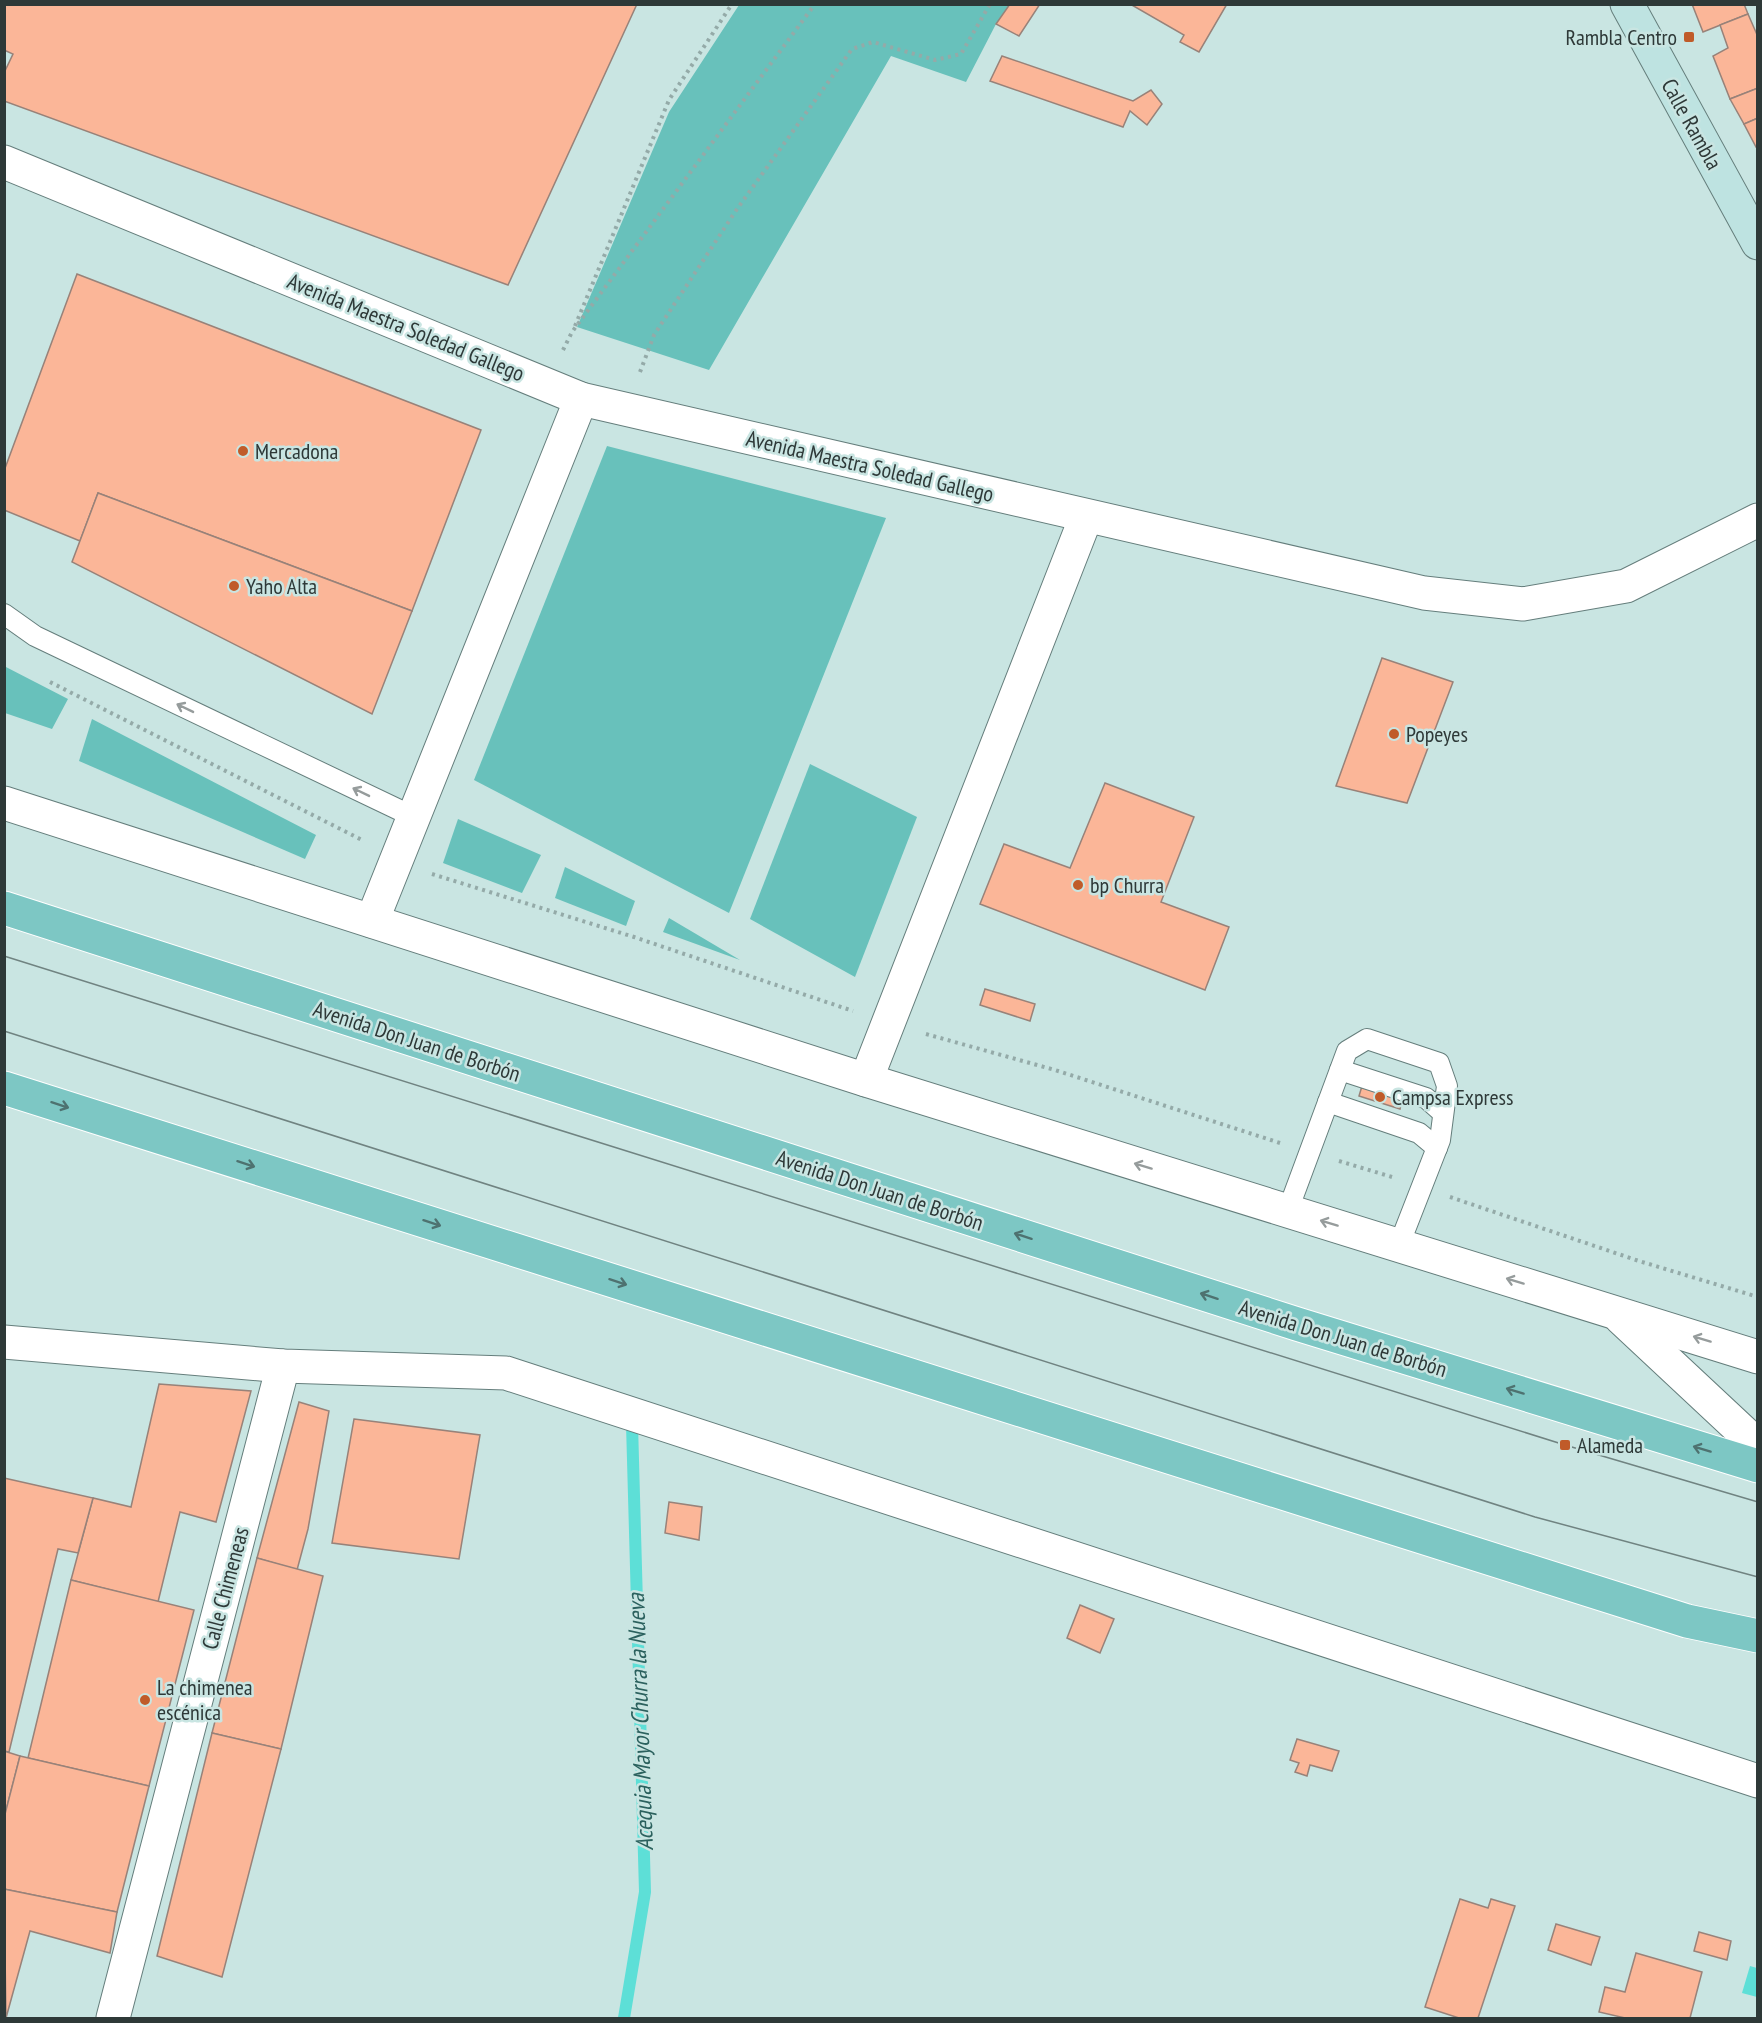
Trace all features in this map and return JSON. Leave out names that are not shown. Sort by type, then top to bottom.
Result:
[{"type":"main road","name":"Avenida Don Juan de Borbón","points":[[4,908],[1297,1324],[1758,1466]]},
{"type":"main road","points":[[4,1088],[1688,1621],[1758,1636]]},
{"type":"street","name":"Calle Rambla","points":[[1627,4],[1758,243]]},
{"type":"street","name":"Avenida Maestra Soledad Gallego","points":[[4,162],[581,399],[1424,593],[1523,604],[1626,586],[1758,520]]},
{"type":"street","points":[[372,921],[581,399]]},
{"type":"street","points":[[866,1080],[1086,517]]},
{"type":"street","points":[[4,803],[866,1080],[1758,1357]]},
{"type":"street","points":[[1616,1312],[1758,1446]]},
{"type":"street","points":[[4,1342],[283,1366],[506,1373],[1720,1766],[1758,1781]]},
{"type":"street","name":"Calle Chimeneas","points":[[113,2019],[283,1366]]},
{"type":"street","points":[[1720,1766],[1758,1762]]},
{"type":"lane","points":[[4,614],[35,636],[414,817]]},
{"type":"lane","points":[[1288,1210],[1347,1052],[1367,1039],[1439,1063],[1447,1086],[1437,1148],[1400,1245]]},
{"type":"lane","points":[[1340,1070],[1426,1098],[1443,1113]]},
{"type":"lane","points":[[1328,1102],[1419,1133],[1437,1148]]},
{"type":"path","points":[[546,385],[572,333],[669,100],[732,4]]},
{"type":"path","points":[[572,333],[815,4]]},
{"type":"path","points":[[626,409],[654,335],[737,209],[852,49],[873,42],[935,60],[961,54],[990,4]]},
{"type":"shaded area","points":[[739,5],[1010,5],[996,24],[966,82],[891,56],[709,370],[577,327],[669,112]]},
{"type":"shaded area","points":[[607,446],[886,518],[729,913],[474,780]]},
{"type":"shaded area","points":[[4,666],[68,699],[52,729],[5,713]]},
{"type":"shaded area","points":[[92,719],[316,835],[305,859],[79,761]]},
{"type":"shaded area","points":[[810,764],[917,817],[855,977],[750,919]]},
{"type":"shaded area","points":[[458,819],[541,855],[522,893],[443,863]]},
{"type":"shaded area","points":[[565,867],[635,901],[626,926],[555,898]]},
{"type":"shaded area","points":[[669,918],[740,960],[663,932]]},
{"type":"shaded area","points":[[1750,1966],[1757,1968],[1757,1997],[1742,1993]]},
{"type":"building","points":[[4,4],[637,4],[508,285],[4,101],[4,73],[13,54],[4,50]]},
{"type":"building","points":[[1010,4],[1040,4],[1019,36],[996,24]]},
{"type":"building","points":[[1130,4],[1227,4],[1199,52],[1180,42],[1184,35]]},
{"type":"building","points":[[1692,4],[1744,4],[1748,14],[1703,32]]},
{"type":"building","points":[[1748,14],[1758,37],[1758,88],[1730,99],[1713,56],[1728,48],[1720,25]]},
{"type":"building","points":[[1002,56],[1133,101],[1151,90],[1162,104],[1147,125],[1130,111],[1123,127],[990,81]]},
{"type":"building","points":[[1758,88],[1758,118],[1744,124],[1730,99]]},
{"type":"building","points":[[1758,118],[1758,146],[1756,147],[1744,124]]},
{"type":"building","name":"Mercadona","points":[[77,274],[481,430],[412,611],[98,493],[80,541],[4,510],[4,471]]},
{"type":"building","name":"Yaho Alta","points":[[98,493],[412,611],[372,714],[72,562]]},
{"type":"building","name":"Popeyes","points":[[1382,658],[1453,682],[1407,803],[1336,786]]},
{"type":"building","name":"bp Churra","points":[[1105,783],[1194,817],[1161,902],[1229,927],[1205,990],[980,904],[1004,844],[1070,868]]},
{"type":"building","points":[[985,989],[1035,1004],[1030,1021],[980,1005]]},
{"type":"building","name":"Campsa Express","points":[[1362,1086],[1402,1099],[1400,1109],[1359,1096]]},
{"type":"building","points":[[159,1384],[251,1391],[216,1522],[180,1512],[158,1602],[71,1580],[93,1498],[131,1507]]},
{"type":"building","points":[[299,1402],[329,1411],[308,1529],[297,1570],[257,1558]]},
{"type":"building","points":[[354,1419],[480,1435],[459,1559],[332,1543]]},
{"type":"building","points":[[4,1478],[93,1498],[78,1553],[58,1549],[9,1752],[4,1751]]},
{"type":"building","points":[[669,1502],[702,1507],[699,1540],[665,1533]]},
{"type":"building","points":[[257,1558],[323,1576],[281,1749],[212,1733]]},
{"type":"building","points":[[71,1580],[194,1610],[149,1786],[28,1758]]},
{"type":"building","points":[[1080,1605],[1114,1619],[1100,1653],[1067,1638]]},
{"type":"building","points":[[212,1733],[281,1749],[222,1977],[157,1956]]},
{"type":"building","points":[[1297,1739],[1339,1751],[1332,1771],[1310,1765],[1307,1776],[1295,1772],[1299,1763],[1290,1760]]},
{"type":"building","points":[[4,1751],[20,1756],[4,1818]]},
{"type":"building","points":[[20,1756],[149,1786],[117,1912],[4,1889],[4,1818]]},
{"type":"building","points":[[4,1889],[117,1912],[110,1953],[30,1931],[6,2018]]},
{"type":"building","points":[[1460,1899],[1488,1908],[1491,1899],[1515,1906],[1478,2018],[1459,2018],[1425,2007]]},
{"type":"building","points":[[1556,1924],[1600,1937],[1591,1965],[1548,1950]]},
{"type":"building","points":[[1699,1932],[1731,1941],[1727,1960],[1694,1951]]},
{"type":"building","points":[[1636,1953],[1702,1972],[1690,2018],[1625,2018],[1599,2012],[1605,1987],[1625,1992]]},
{"type":"waterway","name":"Acequia Mayor Churra la Nueva","points":[[624,2018],[645,1892],[632,1424]]},
{"type":"tram line","points":[[4,956],[1565,1445],[1758,1502]]},
{"type":"tram line","points":[[4,1031],[1535,1517],[1758,1577]]},
{"type":"place","name":"Rambla Centro","points":[[1689,37]]},
{"type":"place","name":"Mercadona","points":[[243,451]]},
{"type":"place","name":"Yaho Alta","points":[[234,586]]},
{"type":"place","name":"Popeyes","points":[[1394,734]]},
{"type":"place","name":"bp Churra","points":[[1078,885]]},
{"type":"place","name":"Campsa Express","points":[[1380,1097]]},
{"type":"place","name":"Alameda","points":[[1565,1445]]},
{"type":"place","name":"La chimenea escénica","points":[[145,1700]]}]
